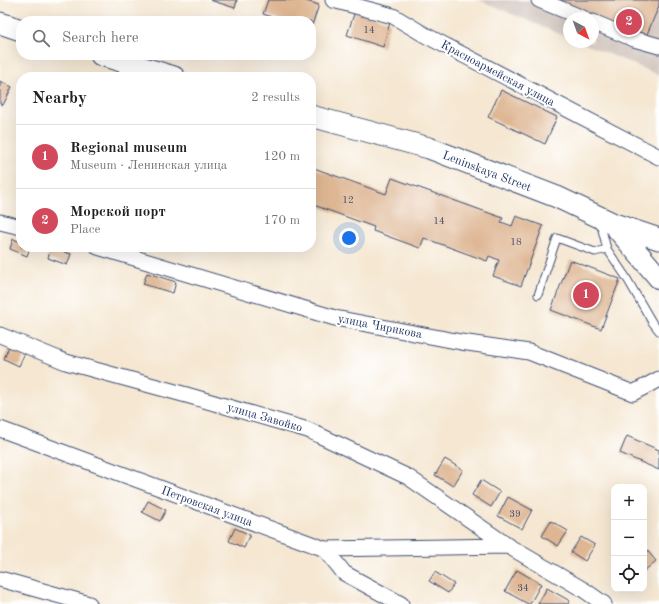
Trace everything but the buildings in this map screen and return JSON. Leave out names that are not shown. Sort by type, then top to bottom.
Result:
[{"type":"main road","points":[[0,23],[16,28]]},
{"type":"main road","points":[[117,60],[157,72]]},
{"type":"main road","name":"Leninskaya Street","points":[[316,117],[428,148],[557,197],[606,221],[659,239]]},
{"type":"main road","points":[[606,221],[659,278]]},
{"type":"street","name":"Красноармейская улица","points":[[333,0],[393,16],[425,35],[659,157]]},
{"type":"street","points":[[539,0],[568,12]]},
{"type":"street","points":[[599,24],[634,39],[659,46]]},
{"type":"street","points":[[0,222],[16,226]]},
{"type":"street","name":"улица Чирикова","points":[[115,252],[335,318],[461,342],[529,352],[633,393],[659,379]]},
{"type":"street","name":"улица Завойко","points":[[0,335],[66,362],[308,430],[408,477],[508,546],[584,590],[604,604]]},
{"type":"street","name":"Петровская улица","points":[[0,429],[325,549]]},
{"type":"street","points":[[325,549],[508,546]]},
{"type":"street","points":[[325,549],[344,573],[401,604]]},
{"type":"street","points":[[0,579],[89,604]]},
{"type":"lane","points":[[606,221],[607,249],[659,331]]},
{"type":"lane","points":[[538,295],[557,238],[596,252],[607,249]]},
{"type":"shaded area","points":[[479,0],[659,0],[659,75],[594,48],[599,48],[599,12],[563,12],[563,35]]},
{"type":"place","name":"Морской порт","points":[[629,22]]},
{"type":"place","name":"Regional museum","points":[[586,295]]}]
